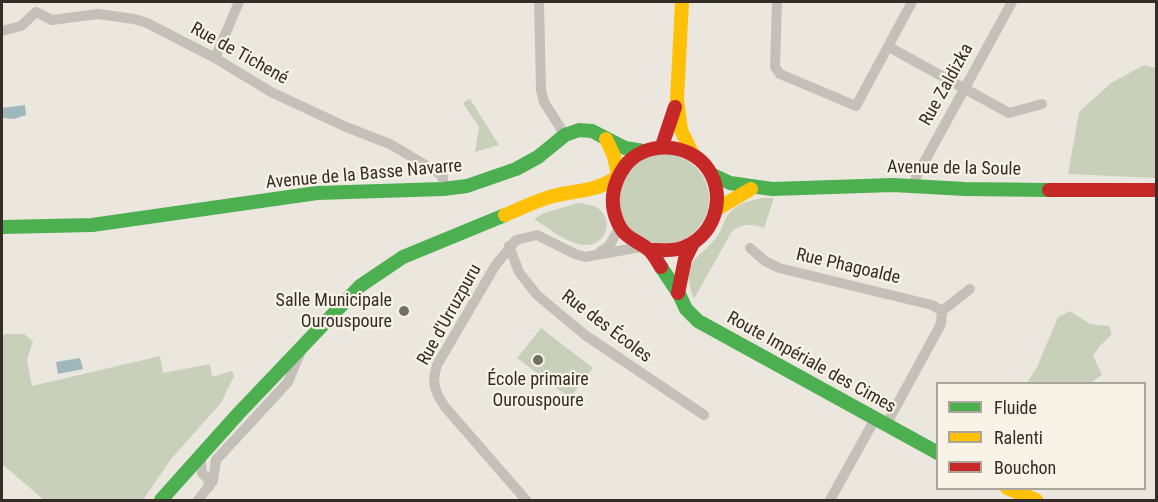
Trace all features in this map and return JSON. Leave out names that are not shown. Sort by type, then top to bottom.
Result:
[{"type":"street","points":[[214,58],[239,2]]},
{"type":"street","points":[[539,2],[541,90],[544,102],[565,135],[579,130],[592,131],[625,148],[643,151]]},
{"type":"street","points":[[682,2],[677,99],[681,130],[692,153]]},
{"type":"street","points":[[777,2],[775,67],[780,74],[856,106],[912,2]]},
{"type":"street","name":"Rue Zaldizka","points":[[915,186],[916,177],[1012,2]]},
{"type":"street","name":"Rue de Tichené","points":[[2,31],[21,26],[37,9],[52,20],[98,14],[147,23],[214,58],[271,92],[346,127],[390,144],[443,177],[443,189]]},
{"type":"street","points":[[889,46],[1009,113],[1041,104]]},
{"type":"street","points":[[662,146],[677,99]]},
{"type":"street","name":"Avenue de la Basse Navarre","points":[[2,227],[92,225],[317,193],[443,189],[476,183],[516,169],[538,157],[565,135]]},
{"type":"street","points":[[606,139],[614,156],[617,176],[612,193],[613,209],[620,227],[629,238],[646,249]]},
{"type":"street","points":[[161,501],[200,455],[360,286],[403,257],[552,196],[583,192],[603,186],[617,176],[628,161],[643,151],[662,146],[678,148],[692,153],[713,175],[718,192],[717,209],[712,224],[704,236],[692,245],[672,252],[646,249],[585,257],[537,235],[516,240],[509,246]]},
{"type":"street","name":"Avenue de la Soule","points":[[713,175],[722,181],[751,189],[915,186],[965,189],[1156,190]]},
{"type":"street","name":"Avenue de la Soule","points":[[717,209],[751,189]]},
{"type":"street","points":[[583,192],[613,209]]},
{"type":"street","points":[[595,255],[609,246],[620,227]]},
{"type":"street","points":[[678,293],[685,259],[692,245]]},
{"type":"street","name":"Rue des Écoles","points":[[509,246],[519,272],[537,295],[585,334],[704,415]]},
{"type":"street","name":"Rue d'Urruzpuru","points":[[509,246],[440,359],[433,383],[436,394],[445,406],[526,501]]},
{"type":"street","name":"Rue Phagoalde","points":[[750,248],[765,261],[779,268],[932,304],[942,311]]},
{"type":"street","name":"Route Impériale des Cimes","points":[[646,249],[678,293],[688,312],[701,322],[936,452]]},
{"type":"street","points":[[830,501],[941,324],[942,311],[970,289]]},
{"type":"street","points":[[198,501],[213,481],[216,460],[288,382],[304,345]]},
{"type":"street","points":[[200,455],[202,473],[208,479],[209,487]]},
{"type":"street","points":[[1009,490],[1036,501]]},
{"type":"green space","points":[[1144,65],[1156,68],[1156,178],[1068,174],[1079,112],[1111,83]]},
{"type":"green space","points":[[470,99],[499,145],[475,152],[479,127],[463,103]]},
{"type":"green space","points":[[664,154],[681,158],[696,167],[705,182],[709,199],[705,216],[696,231],[681,240],[664,244],[647,240],[632,231],[623,216],[619,199],[623,182],[632,167],[647,158]]},
{"type":"green space","points":[[762,198],[774,198],[764,228],[748,225],[732,231],[694,299],[689,275],[693,261],[718,235],[733,209]]},
{"type":"green space","points":[[578,203],[596,207],[606,218],[606,231],[603,237],[592,244],[571,242],[534,219],[544,213]]},
{"type":"green space","points":[[1070,311],[1090,324],[1109,326],[1112,334],[1093,356],[1102,375],[1092,382],[1028,382],[1037,367],[1058,317]]},
{"type":"green space","points":[[541,328],[593,368],[570,398],[517,358]]},
{"type":"green space","points":[[24,334],[33,341],[27,360],[32,386],[160,356],[163,373],[210,364],[212,377],[232,371],[234,376],[221,403],[171,459],[143,500],[44,500],[2,464],[2,335]]},
{"type":"water","points":[[25,105],[26,115],[14,119],[2,118],[2,108]]},
{"type":"water","points":[[80,358],[83,369],[58,374],[56,362]]},
{"type":"traffic: fast","points":[[2,227],[92,225],[317,193],[443,189],[467,186],[516,169],[538,157],[565,135],[579,130],[592,131],[625,148],[643,151]]},
{"type":"traffic: fast","points":[[713,175],[730,183],[772,189],[893,185],[1049,190]]},
{"type":"traffic: fast","points":[[161,500],[238,414],[360,286],[403,257],[505,215]]},
{"type":"traffic: fast","points":[[661,267],[686,309],[698,321],[936,452]]},
{"type":"traffic: slow","points":[[682,2],[677,99],[681,130],[692,153]]},
{"type":"traffic: slow","points":[[606,139],[614,156],[618,175]]},
{"type":"traffic: slow","points":[[505,215],[535,202],[593,188],[616,178]]},
{"type":"traffic: slow","points":[[717,209],[751,189]]},
{"type":"traffic: slow","points":[[1012,490],[1036,500]]},
{"type":"traffic: jam","points":[[662,146],[675,107]]},
{"type":"traffic: jam","points":[[650,250],[675,250],[690,244],[700,237],[714,217],[717,205],[714,180],[700,160],[679,149],[655,148],[643,152],[625,166],[615,184],[613,204],[619,225],[629,237],[650,251],[661,267]]},
{"type":"traffic: jam","points":[[1049,190],[1156,190]]},
{"type":"traffic: jam","points":[[678,293],[685,259],[692,245]]},
{"type":"place","name":"Salle Municipale Ourouspoure","points":[[404,311]]},
{"type":"place","name":"École primaire Ourouspoure","points":[[538,360]]}]
